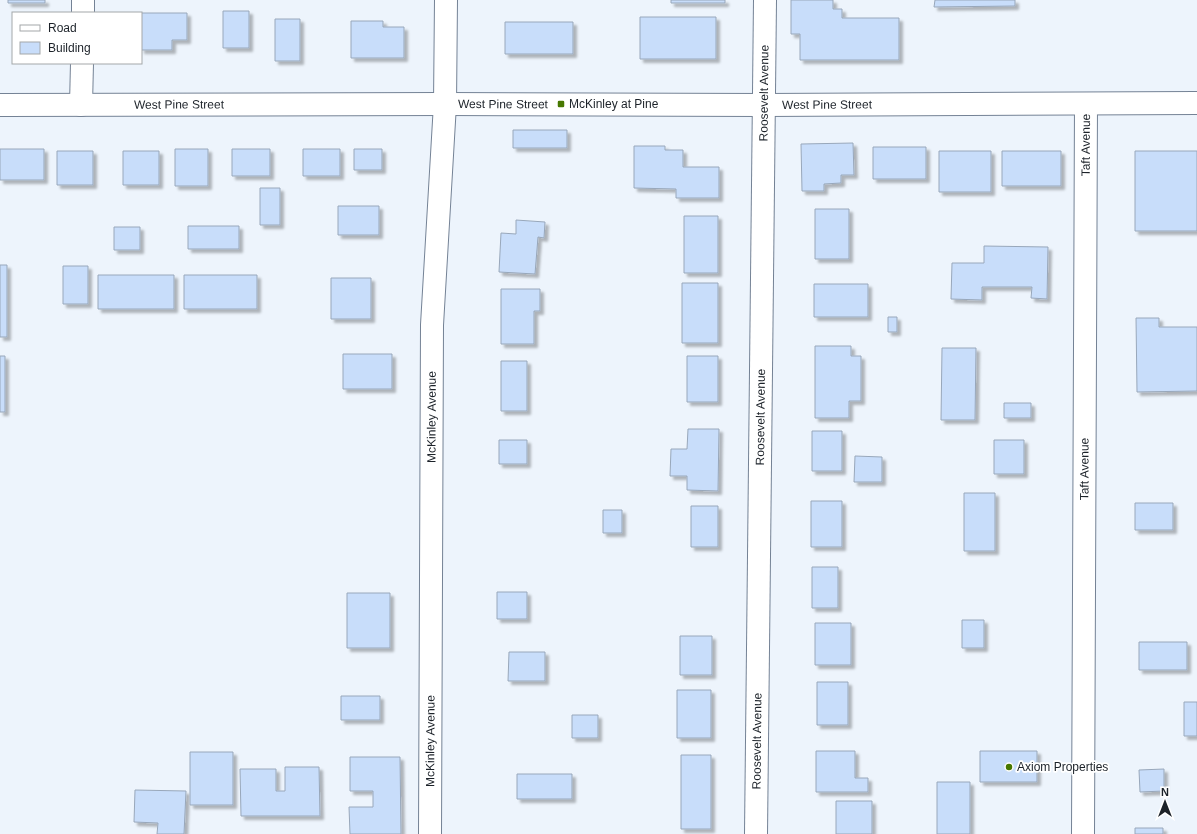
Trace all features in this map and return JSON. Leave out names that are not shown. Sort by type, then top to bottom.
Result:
[{"type":"street","points":[[83,12],[84,0]]},
{"type":"street","name":"McKinley Avenue","points":[[430,834],[432,325],[445,104],[446,0]]},
{"type":"street","name":"Roosevelt Avenue","points":[[756,834],[765,0]]},
{"type":"street","points":[[81,105],[82,64]]},
{"type":"street","name":"West Pine Street","points":[[0,105],[764,105],[1197,103]]},
{"type":"street","name":"Taft Avenue","points":[[1083,834],[1086,104]]},
{"type":"building","points":[[8,0],[45,0],[45,3],[8,3]]},
{"type":"building","points":[[671,0],[725,0],[725,3],[671,3]]},
{"type":"building","points":[[791,0],[833,0],[833,9],[842,9],[842,18],[899,18],[899,60],[800,60],[800,34],[791,34]]},
{"type":"building","points":[[935,0],[1015,0],[1015,6],[934,7]]},
{"type":"building","points":[[223,11],[249,11],[249,48],[223,48]]},
{"type":"building","points":[[142,13],[187,13],[187,40],[172,40],[172,50],[142,50]]},
{"type":"building","points":[[640,17],[716,17],[716,59],[640,59]]},
{"type":"building","points":[[275,19],[300,19],[300,61],[275,61]]},
{"type":"building","points":[[351,21],[383,21],[383,27],[404,27],[404,58],[351,58]]},
{"type":"building","points":[[505,22],[573,22],[573,54],[505,54]]},
{"type":"building","points":[[513,130],[567,130],[567,148],[513,148]]},
{"type":"building","points":[[853,143],[854,175],[841,175],[841,183],[824,184],[824,191],[802,191],[801,144]]},
{"type":"building","points":[[634,146],[665,146],[665,150],[683,150],[683,167],[719,167],[719,198],[676,198],[676,189],[634,188]]},
{"type":"building","points":[[873,147],[926,147],[926,179],[873,179]]},
{"type":"building","points":[[0,149],[44,149],[44,180],[0,180]]},
{"type":"building","points":[[175,149],[208,149],[208,186],[175,186]]},
{"type":"building","points":[[232,149],[270,149],[270,176],[232,176]]},
{"type":"building","points":[[303,149],[340,149],[340,176],[303,176]]},
{"type":"building","points":[[354,149],[382,149],[382,170],[354,170]]},
{"type":"building","points":[[57,151],[93,151],[93,185],[57,185]]},
{"type":"building","points":[[123,151],[159,151],[159,185],[123,185]]},
{"type":"building","points":[[939,151],[991,151],[991,192],[939,192]]},
{"type":"building","points":[[1002,151],[1061,151],[1061,186],[1002,186]]},
{"type":"building","points":[[1135,151],[1197,151],[1197,231],[1135,231]]},
{"type":"building","points":[[260,188],[280,188],[280,225],[260,225]]},
{"type":"building","points":[[338,206],[379,206],[379,235],[338,235]]},
{"type":"building","points":[[815,209],[849,209],[849,259],[815,259]]},
{"type":"building","points":[[684,216],[718,216],[718,273],[684,273]]},
{"type":"building","points":[[516,220],[545,222],[544,238],[538,237],[535,274],[499,272],[501,233],[516,234]]},
{"type":"building","points":[[188,226],[239,226],[239,249],[188,249]]},
{"type":"building","points":[[114,227],[140,227],[140,250],[114,250]]},
{"type":"building","points":[[984,246],[1048,247],[1047,299],[1031,298],[1032,287],[982,287],[982,300],[951,299],[952,263],[984,263]]},
{"type":"building","points":[[0,265],[7,265],[7,337],[0,337]]},
{"type":"building","points":[[63,266],[88,266],[88,304],[63,304]]},
{"type":"building","points":[[98,275],[174,275],[174,309],[98,309]]},
{"type":"building","points":[[184,275],[257,275],[257,309],[184,309]]},
{"type":"building","points":[[331,278],[371,278],[371,319],[331,319]]},
{"type":"building","points":[[682,283],[718,283],[718,343],[682,343]]},
{"type":"building","points":[[814,284],[868,284],[868,317],[814,317]]},
{"type":"building","points":[[501,289],[540,289],[540,311],[534,311],[534,344],[501,344]]},
{"type":"building","points":[[888,317],[897,317],[897,332],[888,332]]},
{"type":"building","points":[[1136,318],[1159,318],[1159,327],[1197,327],[1197,391],[1137,392]]},
{"type":"building","points":[[815,346],[851,346],[851,356],[861,356],[861,401],[849,401],[849,418],[815,418]]},
{"type":"building","points":[[942,348],[976,348],[975,420],[941,420]]},
{"type":"building","points":[[343,354],[392,354],[392,389],[343,389]]},
{"type":"building","points":[[0,356],[5,356],[5,412],[0,412]]},
{"type":"building","points":[[687,356],[718,356],[718,402],[687,402]]},
{"type":"building","points":[[501,361],[527,361],[527,411],[501,411]]},
{"type":"building","points":[[1004,403],[1031,403],[1031,418],[1004,418]]},
{"type":"building","points":[[688,429],[719,429],[718,491],[687,490],[687,476],[670,476],[671,449],[687,449]]},
{"type":"building","points":[[812,431],[842,431],[842,471],[812,471]]},
{"type":"building","points":[[499,440],[527,440],[527,464],[499,464]]},
{"type":"building","points":[[994,440],[1024,440],[1024,474],[994,474]]},
{"type":"building","points":[[855,456],[882,457],[882,482],[854,482]]},
{"type":"building","points":[[964,493],[995,493],[995,551],[964,551]]},
{"type":"building","points":[[811,501],[842,501],[842,547],[811,547]]},
{"type":"building","points":[[1135,503],[1173,503],[1173,530],[1135,530]]},
{"type":"building","points":[[691,506],[718,506],[718,547],[691,547]]},
{"type":"building","points":[[603,510],[622,510],[622,533],[603,533]]},
{"type":"building","points":[[812,567],[838,567],[838,608],[812,608]]},
{"type":"building","points":[[497,592],[527,592],[527,619],[497,619]]},
{"type":"building","points":[[347,593],[390,593],[390,648],[347,648]]},
{"type":"building","points":[[962,620],[984,620],[984,648],[962,648]]},
{"type":"building","points":[[815,623],[851,623],[851,665],[815,665]]},
{"type":"building","points":[[680,636],[712,636],[712,675],[680,675]]},
{"type":"building","points":[[1139,642],[1187,642],[1187,670],[1139,670]]},
{"type":"building","points":[[509,652],[545,652],[545,681],[508,681]]},
{"type":"building","points":[[817,682],[848,682],[848,725],[817,725]]},
{"type":"building","points":[[677,690],[711,690],[711,738],[677,738]]},
{"type":"building","points":[[341,696],[380,696],[380,720],[341,720]]},
{"type":"building","points":[[1184,702],[1197,702],[1197,736],[1184,736]]},
{"type":"building","points":[[572,715],[598,715],[598,738],[572,738]]},
{"type":"building","points":[[816,751],[855,751],[855,778],[868,778],[868,792],[816,792]]},
{"type":"building","name":"Axiom Properties","points":[[980,751],[1037,751],[1037,782],[980,782]]},
{"type":"building","points":[[190,752],[233,752],[233,805],[190,805]]},
{"type":"building","points":[[681,755],[711,755],[711,829],[681,829]]},
{"type":"building","points":[[350,757],[400,757],[401,834],[350,834],[349,807],[373,807],[373,791],[350,791]]},
{"type":"building","points":[[285,767],[319,767],[320,816],[241,816],[240,769],[276,769],[276,791],[285,791]]},
{"type":"building","points":[[1164,769],[1164,791],[1140,792],[1139,770]]},
{"type":"building","points":[[517,774],[572,774],[572,799],[517,799]]},
{"type":"building","points":[[937,782],[970,782],[970,834],[937,834]]},
{"type":"building","points":[[135,790],[186,791],[184,834],[157,834],[158,823],[134,822]]},
{"type":"building","points":[[836,801],[872,801],[872,834],[836,834]]},
{"type":"building","points":[[1135,828],[1163,828],[1163,834],[1135,834]]},
{"type":"place","name":"McKinley at Pine","points":[[561,104]]},
{"type":"place","name":"Axiom Properties","points":[[1009,767]]}]
